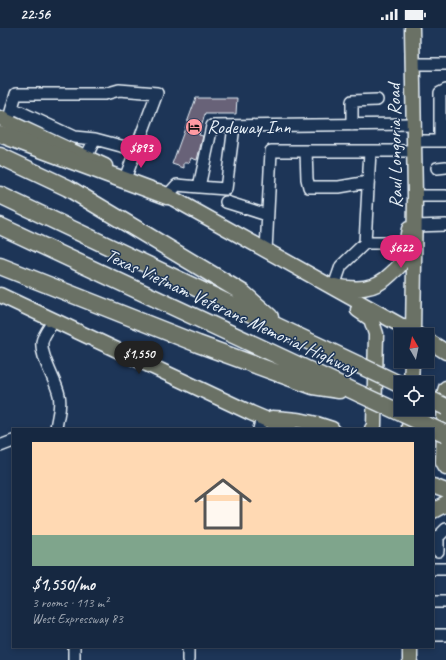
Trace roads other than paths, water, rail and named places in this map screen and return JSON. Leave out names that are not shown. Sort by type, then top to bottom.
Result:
[{"type":"highway","points":[[5,121],[167,196]]},
{"type":"highway","points":[[0,156],[68,188],[243,293],[285,330]]},
{"type":"highway","name":"Texas Vietnam Veterans Memorial Highway","points":[[0,195],[394,382]]},
{"type":"highway","name":"Texas Vietnam Veterans Memorial Highway","points":[[0,226],[433,428]]},
{"type":"highway","points":[[0,266],[198,344],[313,386],[360,394]]},
{"type":"highway","points":[[434,401],[446,407]]},
{"type":"highway","name":"Texas Vietnam Veterans Memorial Highway","points":[[434,428],[446,434]]},
{"type":"main road","name":"Raul Longoria Road","points":[[412,28],[415,124],[415,328]]},
{"type":"main road","points":[[5,121],[86,157],[167,196],[330,285],[405,328]]},
{"type":"main road","points":[[330,285],[345,288],[366,288],[374,286],[386,279],[400,265],[415,201]]},
{"type":"main road","points":[[330,285],[338,296],[371,319],[375,328],[374,426],[373,428]]},
{"type":"main road","points":[[0,295],[54,320],[261,423],[284,428]]},
{"type":"main road","points":[[434,344],[446,352]]},
{"type":"main road","points":[[446,388],[443,462],[446,467]]},
{"type":"main road","points":[[410,416],[410,428]]},
{"type":"main road","points":[[261,423],[298,419],[329,428]]},
{"type":"main road","points":[[434,486],[446,491]]},
{"type":"main road","points":[[434,510],[446,504]]},
{"type":"main road","points":[[410,648],[410,660]]},
{"type":"street","points":[[412,64],[446,64]]},
{"type":"street","points":[[126,176],[136,150],[157,93],[119,90],[105,94],[16,94],[5,121],[74,137],[95,139],[136,150]]},
{"type":"street","points":[[266,251],[270,151],[370,151],[443,141],[443,114],[440,93],[446,90]]},
{"type":"street","points":[[352,125],[352,101],[377,100]]},
{"type":"street","points":[[199,187],[212,126],[415,124]]},
{"type":"street","points":[[167,196],[177,185],[226,189],[234,126]]},
{"type":"street","points":[[86,157],[95,139]]},
{"type":"street","points":[[306,151],[307,179],[309,186],[339,187],[368,182]]},
{"type":"street","points":[[330,285],[341,266],[365,243],[370,151]]},
{"type":"street","points":[[415,201],[446,196]]},
{"type":"street","points":[[226,202],[267,215]]},
{"type":"street","points":[[415,226],[446,226]]},
{"type":"street","points":[[365,243],[406,244]]},
{"type":"street","points":[[54,320],[42,342],[43,355],[59,396],[60,407],[56,428]]},
{"type":"street","points":[[0,446],[12,441]]},
{"type":"street","points":[[439,552],[438,537],[446,529]]},
{"type":"street","points":[[434,569],[446,568]]},
{"type":"street","points":[[434,602],[446,602]]},
{"type":"street","points":[[434,635],[446,635]]},
{"type":"street","points":[[74,648],[74,660]]},
{"type":"street","points":[[188,648],[188,660]]},
{"type":"place","name":"Rodeway Inn","points":[[194,127]]}]
